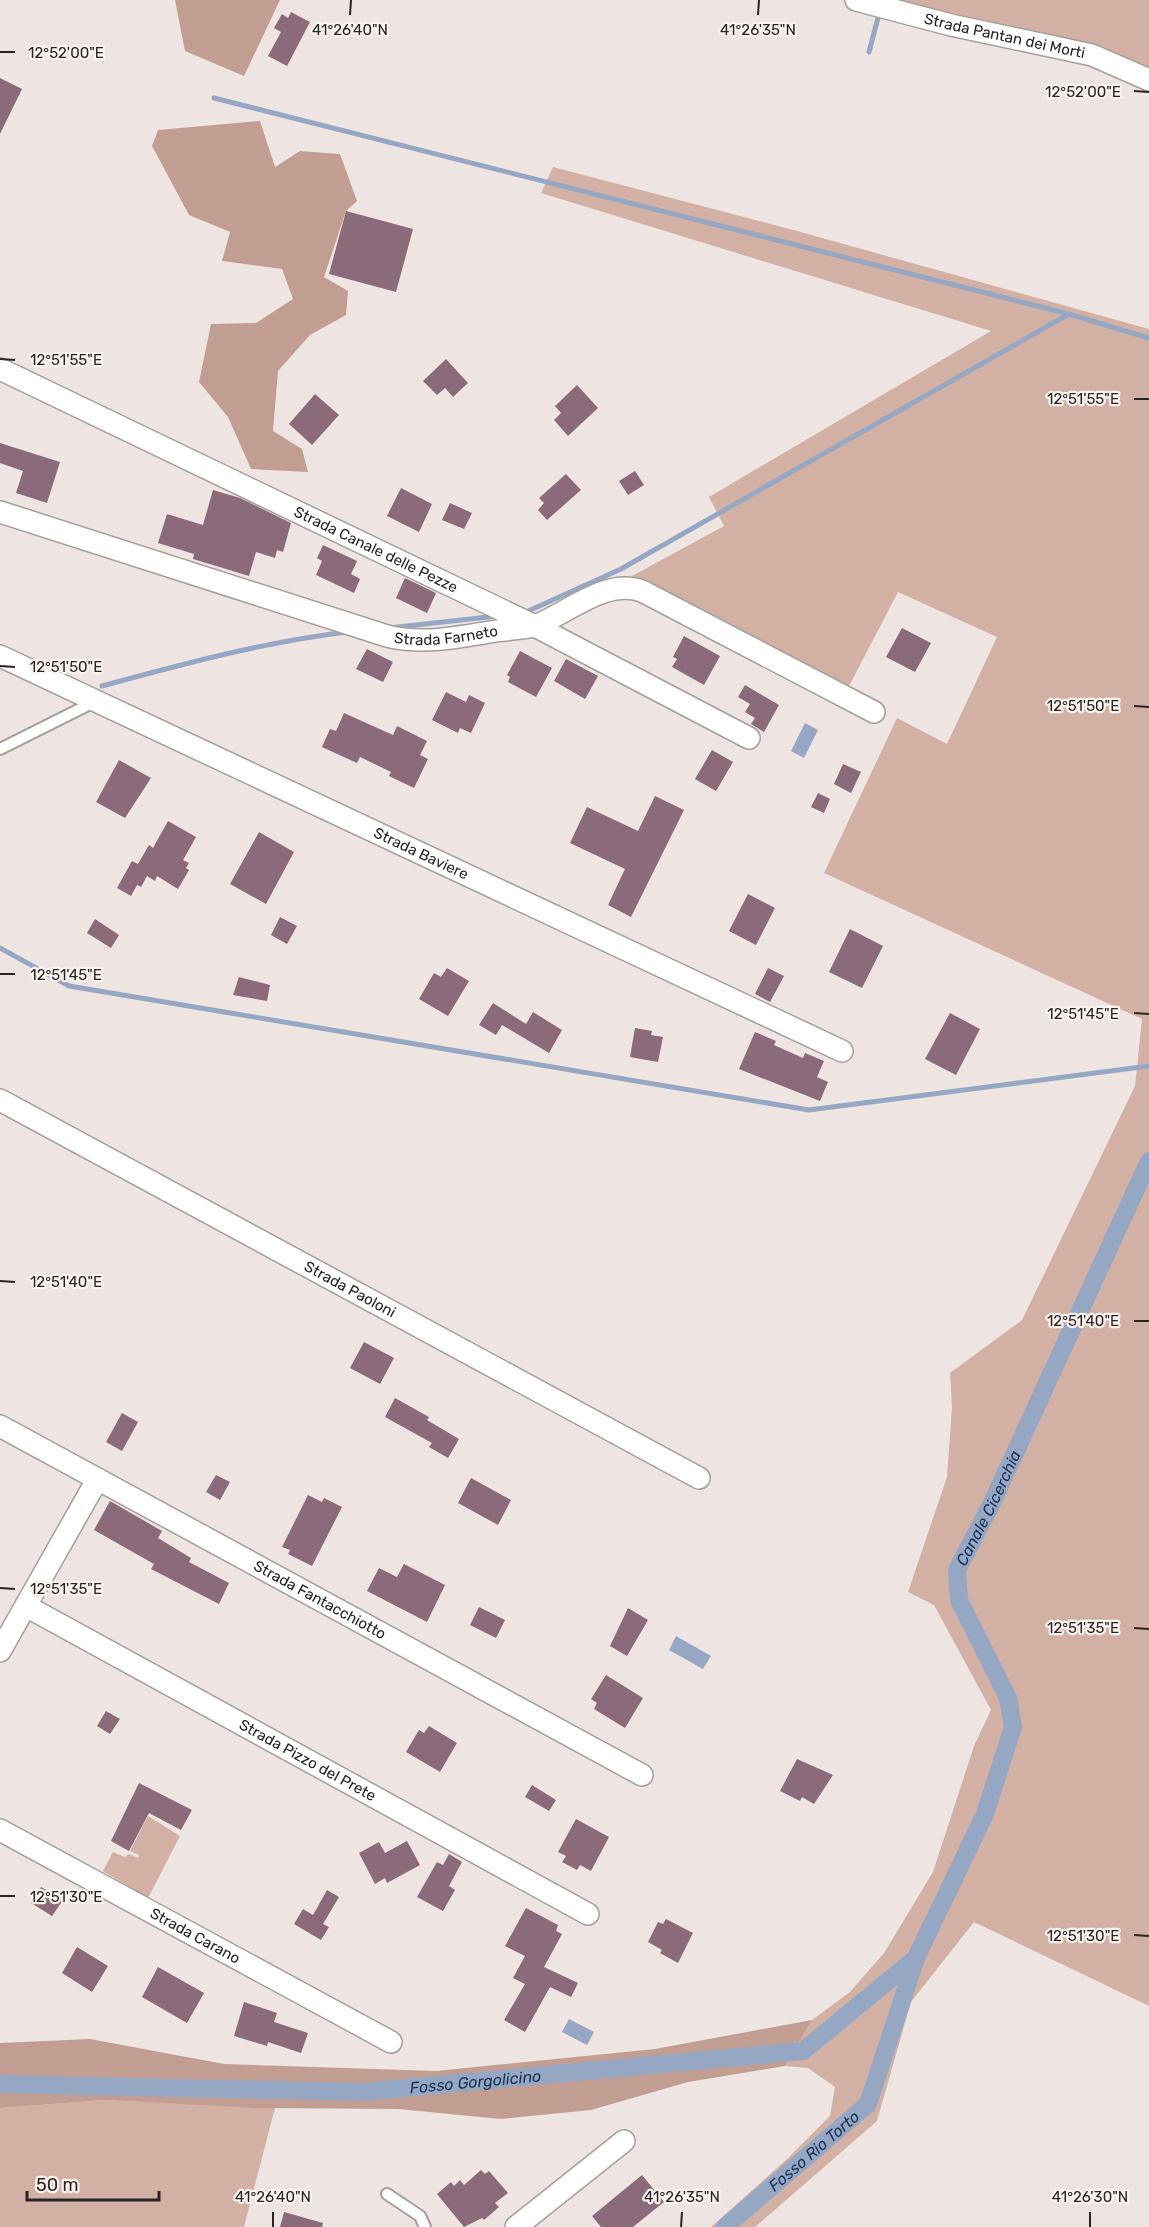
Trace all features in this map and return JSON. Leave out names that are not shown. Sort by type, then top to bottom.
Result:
[{"type":"street","name":"Strada Pantan dei Morti","points":[[863,2],[1092,55],[1149,80]]},
{"type":"street","name":"Strada Canale delle Pezze","points":[[0,369],[535,626],[749,738]]},
{"type":"street","name":"Strada Farneto","points":[[0,512],[378,634],[410,641],[425,642],[535,626],[609,590],[627,586],[635,588],[874,712]]},
{"type":"street","name":"Strada Baviere","points":[[0,656],[842,1051]]},
{"type":"street","name":"Strada Paoloni","points":[[0,1100],[699,1478]]},
{"type":"street","name":"Strada Fantacchiotto","points":[[0,1426],[642,1775]]},
{"type":"street","points":[[0,1651],[97,1480]]},
{"type":"street","name":"Strada Pizzo del Prete","points":[[26,1606],[588,1914]]},
{"type":"street","name":"Strada Carano","points":[[0,1830],[391,2042]]},
{"type":"street","points":[[516,2227],[624,2141]]},
{"type":"lane","points":[[0,749],[96,701]]},
{"type":"lane","points":[[387,2194],[420,2217],[425,2227]]},
{"type":"shaded area","points":[[175,0],[280,0],[244,76],[185,51]]},
{"type":"shaded area","points":[[894,0],[1149,0],[1149,75],[1102,46]]},
{"type":"shaded area","points":[[260,121],[275,167],[300,151],[340,154],[357,201],[346,211],[324,277],[348,291],[346,315],[310,335],[278,371],[273,431],[302,449],[308,472],[251,469],[228,417],[199,382],[211,324],[256,323],[293,299],[282,269],[222,261],[230,232],[189,215],[152,146],[158,130]]},
{"type":"shaded area","points":[[553,167],[797,231],[1149,329],[1149,2006],[974,1922],[911,2002],[877,2121],[755,2227],[711,2227],[786,2160],[830,2116],[835,2087],[808,2068],[785,2066],[812,2020],[850,1992],[884,1953],[933,1872],[974,1746],[991,1710],[934,1605],[908,1592],[947,1477],[952,1407],[950,1373],[1022,1320],[1135,1086],[1142,1019],[824,873],[897,718],[947,744],[997,637],[898,592],[848,688],[632,576],[724,526],[709,497],[991,331],[541,193]]},
{"type":"shaded area","points":[[148,1816],[180,1836],[148,1898],[103,1871],[113,1852],[125,1857],[129,1854],[138,1858],[139,1855],[130,1851]]},
{"type":"shaded area","points":[[812,2020],[785,2066],[688,2082],[591,2110],[501,2119],[398,2109],[256,2108],[105,2100],[0,2108],[0,2043],[90,2039],[224,2064],[436,2071],[655,2049]]},
{"type":"shaded area","points":[[105,2100],[275,2108],[244,2227],[0,2227],[0,2108]]},
{"type":"water","points":[[805,723],[818,730],[804,758],[791,751]]},
{"type":"water","points":[[676,1636],[711,1656],[703,1669],[669,1650]]},
{"type":"water","points":[[569,2019],[594,2032],[587,2045],[562,2032]]},
{"type":"building","points":[[291,12],[310,22],[287,66],[268,56],[281,32],[274,28],[282,14],[288,18]]},
{"type":"building","points":[[0,78],[22,89],[0,134]]},
{"type":"building","points":[[346,211],[413,229],[396,292],[329,274]]},
{"type":"building","points":[[446,359],[468,383],[453,397],[445,388],[437,395],[423,381]]},
{"type":"building","points":[[577,385],[598,408],[568,436],[554,420],[561,413],[555,406]]},
{"type":"building","points":[[315,394],[339,415],[312,445],[289,424]]},
{"type":"building","points":[[0,443],[60,462],[47,503],[16,493],[23,471],[0,463]]},
{"type":"building","points":[[635,471],[644,485],[628,495],[619,481]]},
{"type":"building","points":[[566,474],[581,490],[547,520],[538,510],[544,503],[539,498]]},
{"type":"building","points":[[401,488],[432,504],[419,532],[387,516]]},
{"type":"building","points":[[213,490],[240,498],[291,523],[283,552],[277,550],[275,558],[256,552],[249,576],[193,559],[194,554],[158,543],[167,514],[203,525]]},
{"type":"building","points":[[450,503],[472,513],[464,529],[442,520]]},
{"type":"building","points":[[323,545],[357,561],[351,574],[360,579],[354,593],[316,575],[322,561],[317,558]]},
{"type":"building","points":[[405,578],[436,593],[427,613],[396,598]]},
{"type":"building","points":[[902,628],[931,643],[915,672],[886,657]]},
{"type":"building","points":[[684,636],[720,656],[704,685],[672,667],[677,659],[673,657]]},
{"type":"building","points":[[367,649],[393,662],[383,682],[356,669]]},
{"type":"building","points":[[520,651],[552,668],[536,697],[508,682],[510,677],[507,675]]},
{"type":"building","points":[[566,659],[598,676],[585,699],[554,681]]},
{"type":"building","points":[[745,685],[779,705],[764,732],[751,724],[755,718],[745,712],[750,704],[738,697]]},
{"type":"building","points":[[446,692],[466,702],[469,695],[485,703],[471,733],[460,728],[458,733],[432,720]]},
{"type":"building","points":[[344,713],[393,735],[397,726],[427,741],[420,755],[428,759],[414,788],[389,776],[391,772],[360,757],[357,763],[322,747],[330,729],[336,731]]},
{"type":"building","points":[[712,750],[733,762],[716,791],[695,779]]},
{"type":"building","points":[[119,760],[151,778],[125,818],[96,802]]},
{"type":"building","points":[[843,764],[861,772],[851,793],[834,784]]},
{"type":"building","points":[[818,793],[830,799],[824,813],[811,807]]},
{"type":"building","points":[[655,796],[684,810],[631,917],[608,905],[625,869],[570,843],[587,807],[638,831]]},
{"type":"building","points":[[168,821],[196,837],[183,860],[189,863],[186,868],[189,870],[178,889],[157,876],[155,881],[147,876],[141,887],[137,885],[131,896],[117,888],[132,861],[138,864],[149,845],[153,848]]},
{"type":"building","points":[[259,832],[294,852],[266,904],[230,884]]},
{"type":"building","points":[[748,894],[775,908],[756,945],[729,931]]},
{"type":"building","points":[[280,917],[297,926],[287,944],[271,935]]},
{"type":"building","points":[[95,919],[119,935],[111,948],[87,933]]},
{"type":"building","points":[[850,929],[883,946],[862,988],[829,972]]},
{"type":"building","points":[[447,968],[469,981],[448,1016],[419,999],[434,973],[441,977]]},
{"type":"building","points":[[768,968],[784,976],[770,1002],[755,994]]},
{"type":"building","points":[[239,977],[270,985],[267,1001],[233,995]]},
{"type":"building","points":[[493,1003],[526,1024],[533,1012],[562,1030],[549,1053],[502,1025],[496,1035],[479,1025]]},
{"type":"building","points":[[950,1013],[980,1029],[956,1075],[925,1059]]},
{"type":"building","points":[[635,1028],[652,1031],[651,1035],[663,1037],[658,1062],[630,1057]]},
{"type":"building","points":[[755,1032],[776,1041],[774,1045],[803,1058],[805,1053],[824,1061],[817,1077],[828,1082],[820,1101],[739,1069]]},
{"type":"building","points":[[364,1342],[394,1358],[380,1384],[350,1368]]},
{"type":"building","points":[[395,1398],[429,1417],[427,1420],[459,1439],[448,1458],[429,1447],[432,1443],[385,1417]]},
{"type":"building","points":[[122,1413],[138,1422],[122,1451],[106,1442]]},
{"type":"building","points":[[216,1475],[230,1482],[220,1500],[206,1492]]},
{"type":"building","points":[[471,1478],[511,1500],[498,1525],[458,1503]]},
{"type":"building","points":[[308,1495],[322,1502],[324,1498],[342,1507],[312,1566],[288,1554],[290,1550],[282,1547]]},
{"type":"building","points":[[110,1501],[162,1531],[158,1538],[191,1558],[189,1562],[229,1583],[219,1604],[151,1569],[154,1564],[94,1530]]},
{"type":"building","points":[[404,1564],[445,1585],[427,1622],[367,1591],[379,1568],[397,1577]]},
{"type":"building","points":[[479,1607],[505,1620],[496,1638],[470,1625]]},
{"type":"building","points":[[628,1608],[648,1620],[627,1656],[610,1646]]},
{"type":"building","points":[[606,1675],[643,1698],[625,1728],[594,1709],[597,1703],[591,1699]]},
{"type":"building","points":[[106,1711],[120,1719],[110,1734],[97,1726]]},
{"type":"building","points":[[429,1726],[457,1743],[440,1772],[406,1752],[419,1730],[424,1733]]},
{"type":"building","points":[[797,1759],[833,1775],[814,1804],[802,1797],[800,1801],[780,1791]]},
{"type":"building","points":[[139,1783],[192,1810],[181,1830],[149,1813],[129,1851],[111,1841]]},
{"type":"building","points":[[532,1785],[556,1800],[549,1811],[525,1797]]},
{"type":"building","points":[[576,1819],[609,1837],[591,1871],[580,1865],[577,1870],[562,1862],[566,1856],[558,1852]]},
{"type":"building","points":[[407,1841],[420,1865],[387,1883],[385,1878],[375,1884],[359,1853],[379,1842],[385,1853]]},
{"type":"building","points":[[449,1854],[462,1862],[449,1886],[455,1890],[443,1911],[417,1897],[437,1862],[443,1865]]},
{"type":"building","points":[[41,1887],[63,1900],[52,1916],[31,1903]]},
{"type":"building","points":[[327,1890],[339,1897],[323,1924],[329,1927],[321,1940],[294,1924],[303,1909],[313,1915]]},
{"type":"building","points":[[526,1908],[558,1925],[556,1931],[562,1934],[544,1967],[578,1983],[571,1997],[550,1987],[525,2032],[504,2020],[525,1984],[513,1978],[525,1956],[505,1946]]},
{"type":"building","points":[[666,1919],[693,1933],[678,1963],[660,1953],[662,1950],[648,1942],[658,1922],[663,1924]]},
{"type":"building","points":[[77,1947],[108,1966],[92,1992],[62,1973]]},
{"type":"building","points":[[158,1967],[204,1993],[187,2023],[142,1997]]},
{"type":"building","points":[[244,2002],[277,2013],[274,2022],[308,2033],[301,2053],[268,2042],[267,2046],[234,2036]]},
{"type":"building","points":[[481,2170],[485,2174],[489,2171],[508,2193],[495,2203],[499,2207],[484,2220],[482,2218],[464,2227],[437,2194],[451,2182],[454,2186],[460,2180],[464,2185]]},
{"type":"building","points":[[642,2175],[664,2202],[633,2227],[601,2227],[592,2216]]},
{"type":"building","points":[[284,2212],[323,2223],[322,2227],[280,2227]]},
{"type":"waterway","points":[[869,52],[880,10]]},
{"type":"waterway","points":[[214,98],[1069,314],[1149,338]]},
{"type":"waterway","points":[[524,613],[621,569],[1069,314]]},
{"type":"waterway","points":[[389,628],[497,616]]},
{"type":"waterway","points":[[102,686],[254,648],[347,632]]},
{"type":"waterway","points":[[0,948],[69,986],[809,1110],[1149,1066]]},
{"type":"waterway","name":"Canale Cicerchia","points":[[725,2227],[868,2104],[916,1958],[985,1814],[1013,1727],[1008,1698],[959,1600],[957,1570],[991,1505],[1149,1161]]},
{"type":"waterway","name":"Fosso Gorgolicino","points":[[0,2084],[362,2092],[803,2051],[916,1958]]},
{"type":"water label","name":"Fosso Rio Torto","points":[[814,2151]]}]
